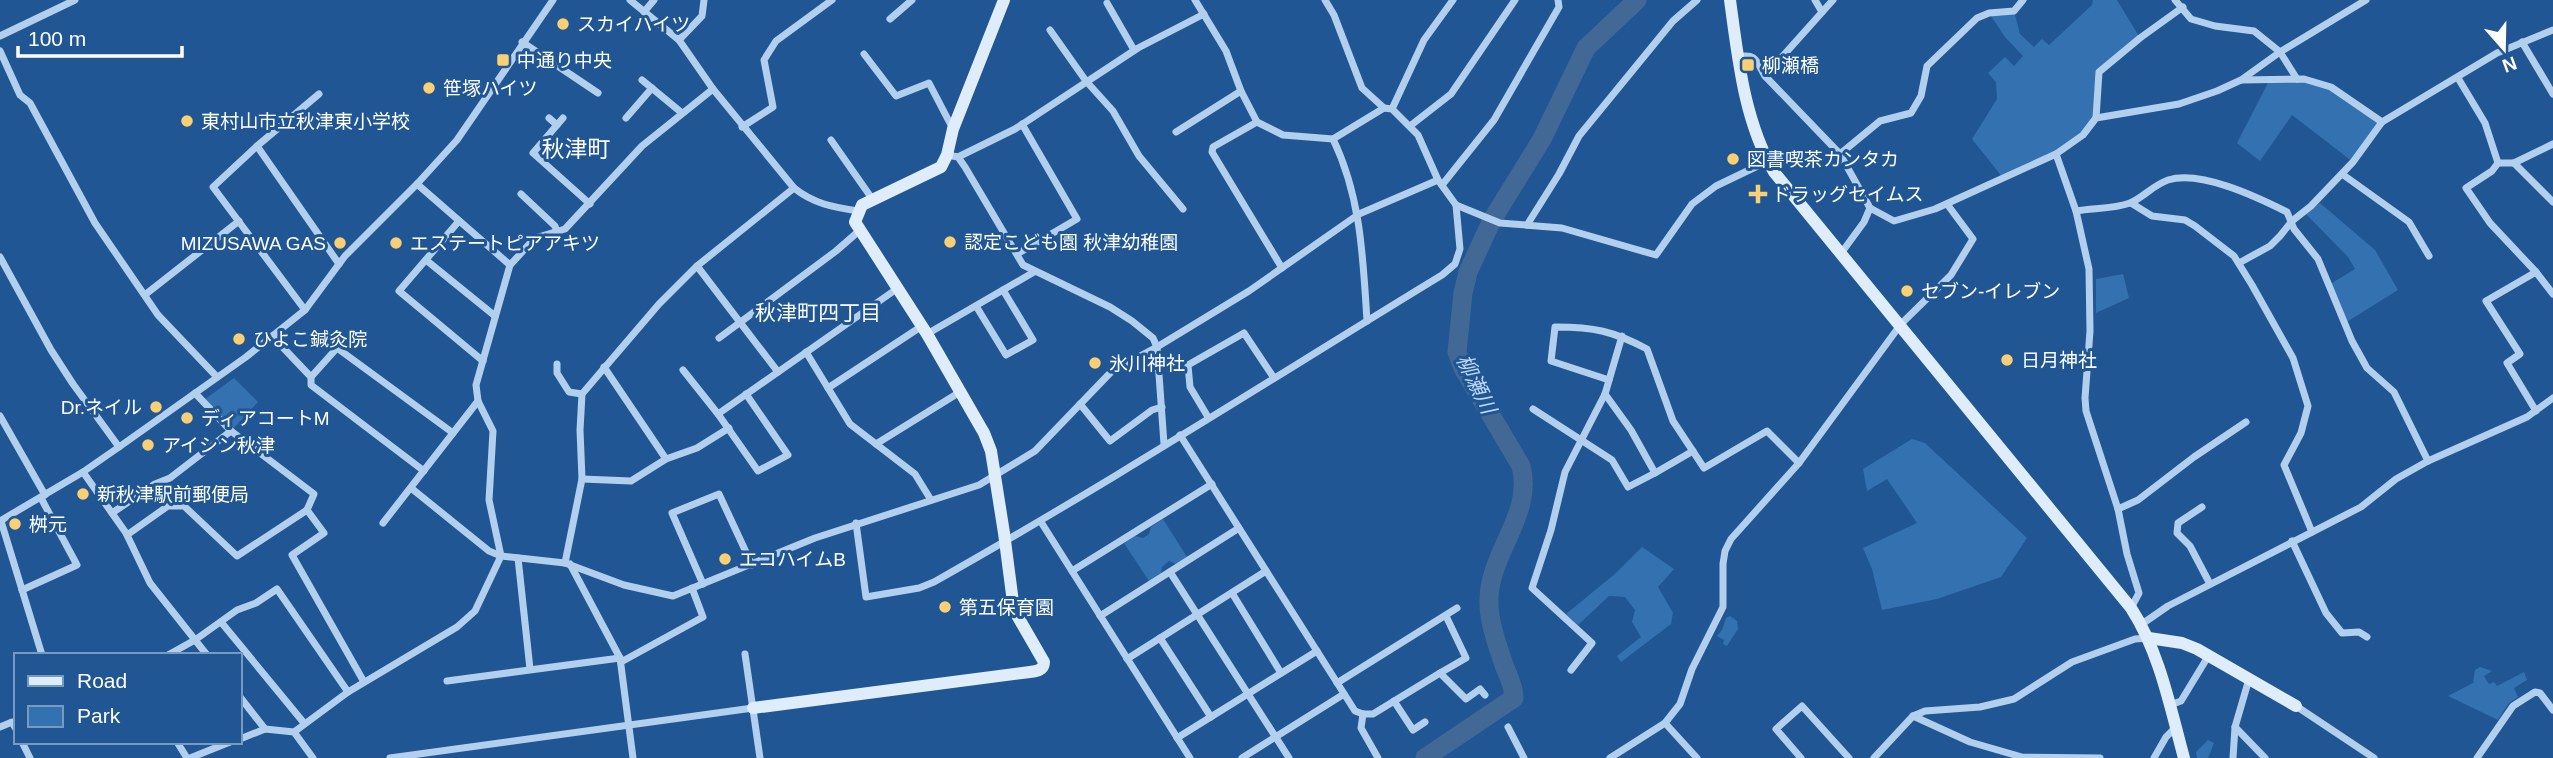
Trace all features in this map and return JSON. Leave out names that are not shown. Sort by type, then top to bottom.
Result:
[{"type":"street","points":[[0,36],[63,2],[75,0]]},
{"type":"street","points":[[41,653],[1,521],[83,472],[217,377],[305,310],[339,264],[457,140],[553,0]]},
{"type":"street","points":[[630,0],[679,40],[713,89],[794,188],[808,199],[825,206],[858,211]]},
{"type":"street","points":[[644,12],[654,0]]},
{"type":"street","points":[[679,40],[702,16],[704,0]]},
{"type":"street","points":[[743,127],[773,107],[764,60],[776,41],[832,0]]},
{"type":"street","points":[[890,19],[912,0]]},
{"type":"street","points":[[1003,0],[953,129],[952,156],[1023,265],[1110,307],[1153,338],[1157,347],[1164,444]]},
{"type":"street","points":[[1195,0],[1226,51],[1241,91],[1257,122],[1283,135],[1333,139],[1388,108],[1424,40],[1453,0]]},
{"type":"street","points":[[856,523],[866,597],[919,588],[934,582],[1041,522],[1443,275],[1455,264],[1460,249],[1456,205],[1440,182],[1418,135],[1362,88],[1334,15],[1325,0]]},
{"type":"street","points":[[1410,126],[1451,94],[1516,0]]},
{"type":"street","points":[[411,488],[489,551],[501,556],[568,564],[624,585],[673,596],[856,523],[979,485],[1035,451],[1112,371],[1157,347],[1282,268],[1359,214],[1440,182],[1494,120],[1559,7],[1558,0]]},
{"type":"street","points":[[1527,225],[1579,136],[1673,21],[1698,0]]},
{"type":"street","points":[[1730,0],[1750,113],[1768,161],[1796,200],[2131,608],[2149,638],[2184,758]]},
{"type":"street","points":[[1815,0],[1822,12]]},
{"type":"street","points":[[1765,76],[1833,0]]},
{"type":"street","points":[[1840,154],[1880,121],[1911,113],[1921,96],[1927,66],[1977,18],[1989,13],[2014,12],[2023,0]]},
{"type":"street","points":[[2175,0],[2192,19],[2215,26],[2254,31],[2280,52],[2297,79]]},
{"type":"street","points":[[2096,118],[2179,104],[2241,80],[2280,52],[2366,0]]},
{"type":"street","points":[[1107,3],[1134,50]]},
{"type":"street","points":[[1738,57],[1754,57],[1765,76],[1840,154],[1870,208],[1894,221],[1947,204],[2056,154],[2083,135],[2096,118],[2099,72],[2183,7]]},
{"type":"street","points":[[390,758],[1040,670],[1044,662],[1014,610],[1005,542],[985,433],[925,330],[855,222],[862,205],[941,167],[952,156],[1022,124],[1134,50],[1205,14]]},
{"type":"street","points":[[1050,30],[1086,81],[1113,111],[1139,156],[1183,209]]},
{"type":"street","points":[[2239,263],[2270,246],[2292,221],[2311,206],[2369,143],[2382,122],[2497,53],[2553,30]]},
{"type":"street","points":[[2522,41],[2553,94]]},
{"type":"street","points":[[522,42],[598,93]]},
{"type":"street","points":[[0,51],[20,95],[30,103],[96,223],[158,315],[217,377]]},
{"type":"street","points":[[864,54],[895,96],[929,83],[953,129]]},
{"type":"street","points":[[2458,78],[2485,123],[2498,163]]},
{"type":"street","points":[[2241,80],[2297,79],[2331,87],[2382,122]]},
{"type":"street","points":[[642,80],[682,113]]},
{"type":"street","points":[[626,118],[652,88]]},
{"type":"street","points":[[294,733],[348,692],[457,627],[475,611],[501,556],[489,500],[493,431],[478,401],[476,385],[510,265],[535,238],[565,229],[642,146],[713,89]]},
{"type":"street","points":[[1176,132],[1241,91]]},
{"type":"street","points":[[305,310],[213,187],[319,94]]},
{"type":"street","points":[[550,118],[557,125]]},
{"type":"street","points":[[563,118],[533,153],[590,204]]},
{"type":"street","points":[[1257,122],[1213,148],[1212,152],[1282,268]]},
{"type":"street","points":[[1017,254],[1077,219],[1022,124]]},
{"type":"street","points":[[1333,139],[1346,166],[1359,214],[1367,321]]},
{"type":"street","points":[[831,140],[873,200]]},
{"type":"street","points":[[2498,163],[2514,163],[2553,144]]},
{"type":"street","points":[[257,146],[339,264]]},
{"type":"street","points":[[2056,154],[2076,211],[2089,269],[2091,296],[2086,411],[2118,509],[2127,554],[2139,593],[2131,608]]},
{"type":"street","points":[[1456,205],[1500,223],[1562,228],[1656,255],[1692,204],[1716,186],[1768,161]]},
{"type":"street","points":[[2498,163],[2492,171],[2466,188],[2490,223],[2553,294]]},
{"type":"street","points":[[2514,163],[2553,202]]},
{"type":"street","points":[[546,178],[552,170]]},
{"type":"street","points":[[2342,174],[2409,222],[2429,256]]},
{"type":"street","points":[[2076,211],[2131,203],[2151,188],[2169,180],[2212,181],[2287,212],[2294,229],[2318,259],[2352,341],[2367,368],[2394,392],[2428,461]]},
{"type":"street","points":[[417,184],[510,265]]},
{"type":"street","points":[[633,758],[620,660],[568,564],[582,479],[579,430],[582,394],[643,320],[697,266],[794,188]]},
{"type":"street","points":[[521,194],[555,226],[557,232]]},
{"type":"street","points":[[2131,203],[2152,216],[2185,220],[2234,257],[2293,358],[2308,406],[2301,433],[2284,465],[2312,531]]},
{"type":"street","points":[[1610,758],[1665,723],[1680,704],[1692,670],[1720,617],[1724,594],[1723,564],[1728,544],[1799,463],[1900,324],[1951,275],[1973,239],[1947,204]]},
{"type":"street","points":[[1842,253],[1864,222],[1870,208]]},
{"type":"street","points":[[146,294],[239,221]]},
{"type":"street","points":[[459,221],[399,291],[483,361]]},
{"type":"street","points":[[719,338],[859,231]]},
{"type":"street","points":[[0,257],[51,350],[119,447]]},
{"type":"street","points":[[426,260],[495,316]]},
{"type":"street","points":[[697,266],[778,372]]},
{"type":"street","points":[[828,388],[925,330],[975,306],[1034,272]]},
{"type":"street","points":[[2536,272],[2486,300],[2520,354],[2507,363],[2536,411]]},
{"type":"street","points":[[718,414],[898,288]]},
{"type":"street","points":[[975,306],[1006,355],[1033,340],[1003,290]]},
{"type":"street","points":[[1609,380],[1551,361],[1555,327],[1590,327],[1622,336],[1647,349],[1673,421],[1704,468],[1767,431],[1799,463]]},
{"type":"street","points":[[1208,418],[1190,387],[1188,365],[1244,333],[1274,378]]},
{"type":"street","points":[[272,336],[311,377]]},
{"type":"street","points":[[1571,670],[1592,643],[1532,588],[1565,472],[1605,394],[1622,336]]},
{"type":"street","points":[[424,471],[311,385],[311,377],[337,348],[453,433]]},
{"type":"street","points":[[806,352],[850,424],[915,474],[931,500]]},
{"type":"street","points":[[557,364],[557,373],[569,392],[582,394]]},
{"type":"street","points":[[604,367],[666,459]]},
{"type":"street","points":[[683,370],[729,428],[758,471],[788,455],[746,394]]},
{"type":"street","points":[[876,444],[960,392]]},
{"type":"street","points":[[127,535],[168,506],[184,506],[237,556],[307,510],[314,494],[231,431],[195,393]]},
{"type":"street","points":[[1605,394],[1631,430],[1655,473]]},
{"type":"street","points":[[2142,624],[2168,606],[2361,507],[2396,479],[2428,461],[2536,411],[2553,398]]},
{"type":"street","points":[[383,523],[478,401]]},
{"type":"street","points":[[1080,404],[1110,441],[1152,410],[1162,407]]},
{"type":"street","points":[[1533,409],[1612,460],[1628,487],[1692,451]]},
{"type":"street","points":[[0,416],[77,565],[22,590]]},
{"type":"street","points":[[2118,509],[2138,500],[2246,422]]},
{"type":"street","points":[[582,479],[631,481],[666,459],[697,448],[729,428]]},
{"type":"street","points":[[112,513],[155,484],[170,478],[231,431]]},
{"type":"street","points":[[1180,435],[1355,711],[1373,713],[1466,658],[1446,615]]},
{"type":"street","points":[[83,472],[127,535],[150,583],[205,653]]},
{"type":"street","points":[[1072,571],[1212,485]]},
{"type":"street","points":[[703,584],[672,513],[719,494],[752,565]]},
{"type":"street","points":[[2202,507],[2178,523],[2177,533],[2190,546],[2210,584]]},
{"type":"street","points":[[307,510],[324,533],[292,555],[364,682]]},
{"type":"street","points":[[1041,522],[1190,758]]},
{"type":"street","points":[[1100,616],[1239,528]]},
{"type":"street","points":[[2292,541],[2326,613],[2342,633],[2359,632],[2367,637]]},
{"type":"street","points":[[518,558],[530,669]]},
{"type":"street","points":[[1127,659],[1266,571]]},
{"type":"street","points":[[1170,572],[1289,758]]},
{"type":"street","points":[[447,681],[620,660],[703,617],[692,588]]},
{"type":"street","points":[[172,653],[237,610],[256,603],[277,589],[348,692]]},
{"type":"street","points":[[1232,593],[1281,673]]},
{"type":"street","points":[[1337,683],[1457,608]]},
{"type":"street","points":[[220,622],[304,723]]},
{"type":"street","points":[[1160,638],[1211,717]]},
{"type":"street","points":[[1874,758],[1913,716],[1925,711],[1980,707],[2014,699],[2072,662],[2135,639],[2149,638],[2182,643],[2209,656],[2296,706],[2374,758]]},
{"type":"street","points":[[1177,738],[1317,651]]},
{"type":"street","points":[[745,654],[760,758]]},
{"type":"street","points":[[2170,705],[2181,701],[2209,656]]},
{"type":"street","points":[[1440,673],[1466,699],[1480,689],[1485,695]]},
{"type":"street","points":[[2233,758],[2235,727],[2249,679]]},
{"type":"street","points":[[2477,758],[2513,706],[2535,692],[2540,693],[2553,710]]},
{"type":"street","points":[[1242,758],[1344,694]]},
{"type":"street","points":[[242,700],[265,729]]},
{"type":"street","points":[[1394,701],[1413,730],[1425,722]]},
{"type":"street","points":[[1801,758],[1776,729],[1801,706],[1849,758]]},
{"type":"street","points":[[1363,714],[1360,728],[1378,758]]},
{"type":"street","points":[[1913,716],[1970,742],[2022,757],[2100,758]]},
{"type":"street","points":[[1665,723],[1697,758]]},
{"type":"street","points":[[1508,727],[1521,757]]},
{"type":"street","points":[[2154,758],[2166,737],[2176,727]]},
{"type":"street","points":[[2235,727],[2265,758]]},
{"type":"street","points":[[242,737],[265,729],[294,733],[313,758]]},
{"type":"street","points":[[189,758],[225,744]]},
{"type":"green space","points":[[2093,0],[2117,0],[2140,38],[2099,72],[2096,116],[2091,127],[2056,154],[2003,178],[1972,139],[1997,99],[1996,82],[1988,73],[2005,57],[2014,66],[2023,56],[2005,37],[1989,13],[2014,11],[2020,34],[2034,47],[2042,39],[2049,45],[2092,5]]},
{"type":"green space","points":[[2270,79],[2304,79],[2331,87],[2382,122],[2353,162],[2292,115],[2260,161],[2237,143]]},
{"type":"green space","points":[[2320,203],[2375,250],[2398,290],[2345,323],[2327,286],[2355,269],[2348,257],[2306,214]]},
{"type":"green space","points":[[2123,274],[2129,298],[2096,313],[2096,279]]},
{"type":"green space","points":[[234,378],[258,402],[234,428],[205,399]]},
{"type":"green space","points":[[1912,439],[1925,443],[2027,538],[2001,577],[1937,599],[1882,610],[1872,569],[1863,548],[1917,523],[1887,479],[1867,491],[1863,469]]},
{"type":"green space","points":[[1163,519],[1187,557],[1176,564],[1169,561],[1162,567],[1161,573],[1149,581],[1124,543],[1135,536],[1143,538],[1149,534],[1151,527]]},
{"type":"green space","points":[[1642,547],[1674,569],[1658,587],[1673,613],[1671,624],[1621,662],[1617,656],[1641,637],[1632,622],[1635,610],[1625,597],[1609,596],[1578,625],[1566,614],[1616,573]]},
{"type":"green space","points":[[1730,616],[1737,621],[1738,629],[1727,646],[1723,644],[1724,640],[1717,636],[1726,618]]},
{"type":"green space","points":[[2480,667],[2492,671],[2484,676],[2489,684],[2494,682],[2497,686],[2524,672],[2527,680],[2514,688],[2518,697],[2509,703],[2498,720],[2448,696],[2473,683],[2475,670]]},
{"type":"green space","points":[[2208,740],[2214,743],[2208,758],[2197,758],[2196,752]]},
{"type":"waterway","name":"柳瀬川","points":[[1425,758],[1514,698],[1512,684],[1493,631],[1489,600],[1496,566],[1517,517],[1523,484],[1521,466],[1463,368],[1457,352],[1468,272],[1492,220],[1542,139],[1586,48],[1637,0]]},
{"type":"place","name":"スカイハイツ","points":[[563,24]]},
{"type":"place","name":"中通り中央","points":[[503,60]]},
{"type":"place","name":"柳瀬橋","points":[[1748,65]]},
{"type":"place","name":"笹塚ハイツ","points":[[429,88]]},
{"type":"place","name":"東村山市立秋津東小学校","points":[[187,121]]},
{"type":"place","name":"図書喫茶カンタカ","points":[[1733,159]]},
{"type":"place","name":"ドラッグセイムス","points":[[1758,194]]},
{"type":"place","name":"認定こども園 秋津幼稚園","points":[[950,242]]},
{"type":"place","name":"MIZUSAWA GAS","points":[[340,243]]},
{"type":"place","name":"エステートピアアキツ","points":[[396,243]]},
{"type":"place","name":"セブン-イレブン","points":[[1907,291]]},
{"type":"place","name":"ひよこ鍼灸院","points":[[239,339]]},
{"type":"place","name":"日月神社","points":[[2007,360]]},
{"type":"place","name":"氷川神社","points":[[1095,363]]},
{"type":"place","name":"Dr.ネイル","points":[[156,407]]},
{"type":"place","name":"ディアコートM","points":[[187,418]]},
{"type":"place","name":"アイシン秋津","points":[[148,445]]},
{"type":"place","name":"新秋津駅前郵便局","points":[[83,494]]},
{"type":"place","name":"桝元","points":[[15,524]]},
{"type":"place","name":"エコハイムB","points":[[725,559]]},
{"type":"place","name":"第五保育園","points":[[945,607]]},
{"type":"district","name":"秋津町","points":[[576,149]]},
{"type":"district","name":"秋津町四丁目","points":[[818,313]]}]
